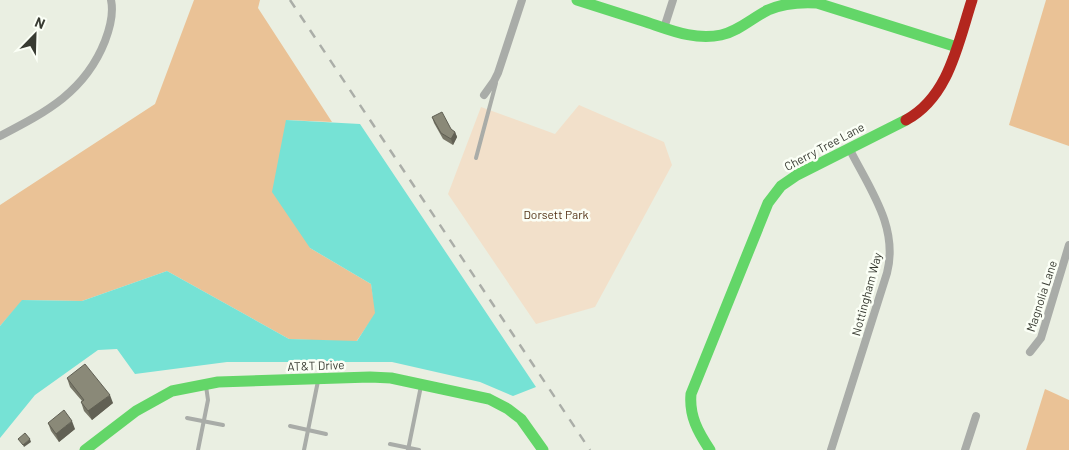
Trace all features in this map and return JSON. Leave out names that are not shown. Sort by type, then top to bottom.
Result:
[{"type":"street","points":[[0,136],[53,106],[80,82],[96,61],[109,32],[112,12],[111,0]]},
{"type":"street","points":[[484,95],[498,73],[522,0]]},
{"type":"street","points":[[577,0],[692,36],[719,36],[739,29],[775,7],[810,2],[825,5],[957,47]]},
{"type":"street","points":[[664,28],[673,0]]},
{"type":"street","name":"Cherry Tree Lane","points":[[710,450],[693,422],[690,407],[691,394],[764,212],[775,194],[786,182],[908,118],[927,104],[945,81],[972,0]]},
{"type":"street","name":"Nottingham Way","points":[[831,450],[890,256],[890,238],[885,222],[849,148]]},
{"type":"street","name":"Magnolia Lane","points":[[1030,352],[1041,338],[1069,245]]},
{"type":"street","name":"AT&T Drive","points":[[90,448],[136,411],[172,392],[206,384],[377,377],[391,378],[481,397],[508,409],[521,419],[543,450]]},
{"type":"street","points":[[965,450],[976,416]]},
{"type":"lane","points":[[476,158],[498,73]]},
{"type":"lane","points":[[304,450],[319,379]]},
{"type":"lane","points":[[198,450],[208,400],[206,384]]},
{"type":"lane","points":[[408,449],[422,384]]},
{"type":"lane","points":[[187,418],[223,425]]},
{"type":"lane","points":[[290,426],[326,434]]},
{"type":"lane","points":[[390,444],[419,450]]},
{"type":"green space","name":"Dorsett Park","points":[[579,105],[664,142],[672,165],[595,307],[536,324],[448,194],[481,107],[555,134]]},
{"type":"shaded area","points":[[194,0],[260,0],[258,8],[332,122],[286,120],[310,248],[371,284],[376,313],[356,342],[289,339],[167,271],[82,301],[23,300],[0,326],[0,205],[155,104]]},
{"type":"shaded area","points":[[1046,0],[1069,0],[1069,146],[1009,125]]},
{"type":"shaded area","points":[[1045,389],[1069,400],[1069,450],[1026,450]]},
{"type":"water","points":[[286,120],[360,124],[536,387],[513,396],[480,382],[392,362],[227,362],[135,374],[117,349],[98,350],[35,395],[0,438],[0,326],[22,300],[82,301],[167,271],[289,339],[357,341],[375,313],[371,284],[310,248],[272,192]]},
{"type":"building","points":[[442,112],[451,129],[455,132],[451,139],[441,133],[432,117]]},
{"type":"building","points":[[85,364],[110,395],[88,411],[81,402],[84,400],[67,378]]},
{"type":"building","points":[[64,410],[72,421],[56,434],[48,423]]},
{"type":"building","points":[[25,433],[30,439],[23,445],[18,439]]},
{"type":"railway","points":[[290,0],[590,450]]},
{"type":"traffic: fast","points":[[577,0],[672,31],[701,36],[728,33],[768,10],[786,4],[817,3],[957,47]]},
{"type":"traffic: fast","points":[[710,450],[695,424],[691,410],[691,394],[768,203],[781,186],[797,175],[906,120]]},
{"type":"traffic: fast","points":[[85,450],[136,411],[172,391],[218,382],[370,377],[391,378],[489,399],[508,409],[521,419],[543,450]]},
{"type":"traffic: jam","points":[[906,120],[921,110],[942,83],[956,51],[972,0]]}]
